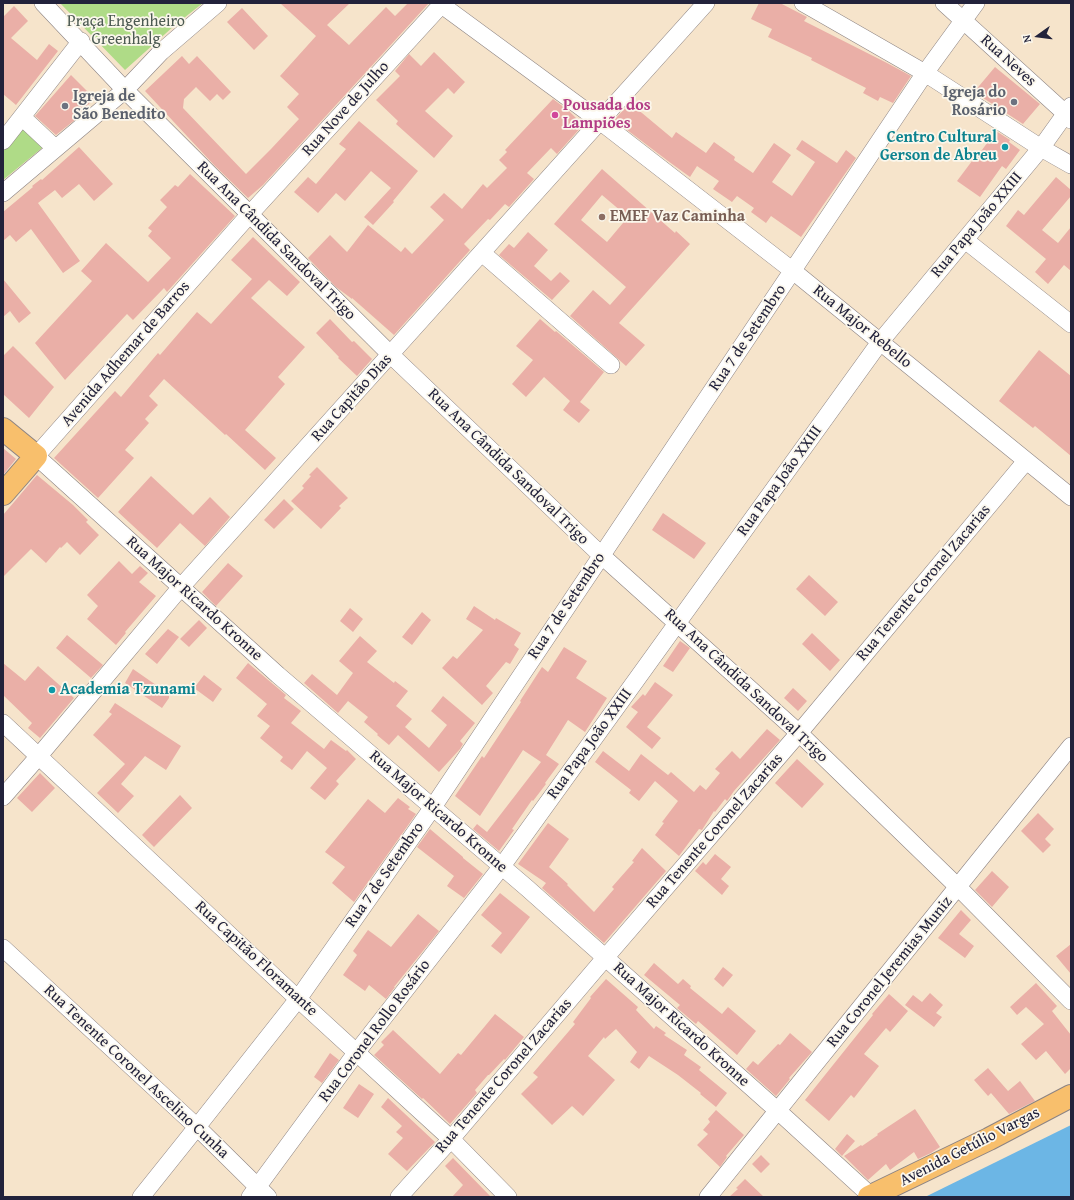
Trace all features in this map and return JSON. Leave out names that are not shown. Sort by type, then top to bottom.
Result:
[{"type":"main road","name":"Rua Major Ricardo Kronne","points":[[3,429],[36,456]]},
{"type":"main road","name":"Avenida Adhemar de Barros","points":[[3,494],[36,456]]},
{"type":"main road","name":"Avenida Getúlio Vargas","points":[[870,1197],[990,1139],[1071,1096]]},
{"type":"street","name":"Rua Ana Cândida Sandoval Trigo","points":[[44,3],[125,90],[391,355],[601,555],[799,733],[958,887],[1071,1001]]},
{"type":"street","points":[[3,193],[125,90],[162,52],[218,3]]},
{"type":"street","name":"Rua Capitão Dias","points":[[3,797],[181,587],[601,122],[706,3]]},
{"type":"street","points":[[803,3],[925,73],[1041,148],[1071,165]]},
{"type":"street","name":"Rua Neves","points":[[944,3],[1069,113]]},
{"type":"street","name":"Rua 7 de Setembro","points":[[141,1197],[298,999],[433,808],[925,73],[976,3]]},
{"type":"street","name":"Rua Major Rebello","points":[[441,4],[601,122],[793,271],[1071,497]]},
{"type":"street","name":"Rua Nove de Julho","points":[[249,215],[441,4]]},
{"type":"street","points":[[3,141],[81,41]]},
{"type":"street","name":"Rua Papa João XXIII","points":[[502,866],[880,342],[1069,113]]},
{"type":"street","points":[[22,117],[55,148]]},
{"type":"street","name":"Avenida Adhemar de Barros","points":[[36,456],[249,215]]},
{"type":"street","points":[[965,240],[1071,324]]},
{"type":"street","points":[[482,253],[611,365]]},
{"type":"street","name":"Rua Major Ricardo Kronne","points":[[36,456],[278,674],[502,866],[778,1111],[870,1197]]},
{"type":"street","name":"Rua Tenente Coronel Zacarias","points":[[399,1197],[451,1139],[799,733],[1026,461]]},
{"type":"street","name":"Rua Capitão Floramante","points":[[3,723],[298,999],[451,1139],[508,1197]]},
{"type":"street","name":"Rua Coronel Jeremias Muniz","points":[[708,1197],[1071,746]]},
{"type":"street","name":"Rua Coronel Rollo Rosário","points":[[259,1194],[356,1052],[502,866]]},
{"type":"street","name":"Rua Tenente Coronel Ascelino Cunha","points":[[3,948],[198,1127],[259,1194]]},
{"type":"green space","name":"Praça Engenheiro Greenhalg","points":[[60,3],[203,3],[175,25],[125,70]]},
{"type":"green space","points":[[22,126],[42,143],[42,148],[3,180],[3,150]]},
{"type":"water","points":[[1071,1125],[1071,1197],[925,1197]]},
{"type":"building","points":[[280,3],[350,3],[327,25],[349,45],[386,7],[395,16],[408,3],[429,3],[263,185],[248,198],[214,165],[145,91],[182,56],[189,64],[197,56],[231,92],[223,100],[217,94],[210,101],[196,87],[184,99],[183,108],[246,174],[299,119],[287,107],[299,94],[280,76],[316,36]]},
{"type":"building","points":[[759,3],[780,3],[807,17],[804,21],[911,76],[893,103],[880,97],[878,101],[863,93],[866,88],[811,60],[812,58],[768,37],[772,29],[751,19]]},
{"type":"building","points":[[14,6],[28,21],[11,38],[37,60],[49,44],[58,51],[16,105],[3,94],[3,17]]},
{"type":"building","points":[[242,8],[268,36],[254,50],[227,22]]},
{"type":"building","points":[[434,52],[465,82],[454,94],[448,88],[425,111],[453,136],[434,158],[396,124],[398,121],[376,100],[400,76],[395,71],[409,54],[421,66]]},
{"type":"building","points":[[995,67],[1040,104],[1023,124],[974,92]]},
{"type":"building","points":[[71,75],[94,98],[76,119],[56,135],[35,116]]},
{"type":"building","points":[[553,99],[569,111],[583,125],[557,154],[551,148],[527,173],[534,179],[509,207],[505,204],[464,244],[470,250],[394,335],[352,298],[336,287],[308,258],[330,235],[347,252],[368,225],[401,252],[405,247],[412,254],[444,220],[430,207],[444,193],[462,209],[483,184],[487,188],[507,168],[499,160],[507,152],[505,150]]},
{"type":"building","points":[[630,103],[672,138],[676,132],[706,153],[714,142],[735,157],[734,160],[753,173],[774,143],[791,155],[772,182],[792,196],[815,162],[796,149],[802,140],[837,163],[846,150],[856,158],[801,237],[771,216],[766,223],[751,212],[754,208],[737,196],[732,202],[713,189],[719,181],[697,166],[690,177],[614,120]]},
{"type":"building","points":[[359,121],[418,171],[393,201],[394,202],[373,225],[364,217],[391,188],[371,171],[345,201],[336,193],[318,213],[294,192],[308,177],[316,184],[346,149],[339,144]]},
{"type":"building","points":[[996,131],[1010,140],[1009,142],[1020,150],[1006,169],[1002,166],[980,197],[957,181]]},
{"type":"building","points":[[79,147],[113,184],[94,201],[79,184],[62,198],[55,190],[38,203],[80,261],[63,273],[31,229],[16,242],[10,235],[3,241],[3,212]]},
{"type":"building","points":[[602,169],[675,233],[676,231],[690,244],[619,323],[645,345],[626,366],[570,316],[593,290],[610,305],[626,287],[554,224]],"holes":[[[602,195],[628,217],[607,242],[581,220]]]},
{"type":"building","points":[[190,174],[235,216],[167,292],[164,288],[133,320],[127,314],[65,380],[35,343],[92,281],[81,271],[106,243],[148,282],[171,258],[148,236],[152,231],[148,228],[167,207],[160,200],[175,185],[178,187]]},
{"type":"building","points":[[1056,177],[1071,190],[1071,196],[1042,230],[1058,243],[1071,227],[1071,271],[1064,265],[1048,284],[1035,272],[1046,259],[1006,226],[1018,210],[1024,215]]},
{"type":"building","points":[[528,232],[548,250],[534,266],[551,281],[560,272],[570,281],[552,300],[499,255],[509,244],[514,248]]},
{"type":"building","points":[[253,237],[300,282],[287,296],[269,280],[251,298],[305,347],[278,377],[285,384],[245,430],[276,458],[265,470],[164,379],[149,396],[158,405],[145,419],[149,423],[125,450],[134,458],[98,498],[54,458],[115,391],[121,397],[158,353],[160,355],[197,312],[211,324],[252,279],[231,260]]},
{"type":"building","points":[[3,279],[31,313],[19,323],[10,311],[3,317]]},
{"type":"building","points":[[330,319],[352,342],[354,341],[372,359],[357,376],[338,358],[339,357],[316,333]]},
{"type":"building","points":[[540,319],[604,372],[580,402],[590,410],[579,423],[563,410],[570,401],[544,377],[526,397],[512,384],[533,360],[516,346]]},
{"type":"building","points":[[13,346],[54,387],[29,418],[3,394],[3,356]]},
{"type":"building","points":[[1039,350],[1071,376],[1071,456],[1035,426],[1033,428],[999,401]]},
{"type":"building","points":[[3,448],[16,459],[3,475]]},
{"type":"building","points":[[317,467],[348,498],[339,506],[341,508],[321,529],[291,501],[304,488],[302,486],[311,476],[309,475]]},
{"type":"building","points":[[37,475],[73,505],[88,520],[86,522],[99,535],[80,555],[67,542],[61,548],[60,547],[46,563],[31,549],[3,577],[3,515]]},
{"type":"building","points":[[151,476],[193,515],[210,497],[230,517],[205,546],[180,523],[157,548],[118,512]]},
{"type":"building","points":[[284,499],[294,509],[274,529],[264,520]]},
{"type":"building","points":[[663,513],[706,543],[694,559],[652,530]]},
{"type":"building","points":[[119,561],[132,574],[140,566],[148,573],[139,582],[156,596],[125,632],[126,633],[116,645],[87,619],[98,606],[87,595]]},
{"type":"building","points":[[228,563],[243,576],[216,606],[202,592]]},
{"type":"building","points":[[809,575],[838,602],[825,616],[796,589]]},
{"type":"building","points":[[474,606],[495,620],[496,618],[521,633],[514,645],[519,649],[510,664],[506,662],[486,686],[493,693],[482,705],[442,668],[453,656],[457,659],[483,630],[466,619]]},
{"type":"building","points":[[350,608],[363,619],[353,632],[340,621]]},
{"type":"building","points":[[422,612],[431,620],[412,645],[402,637]]},
{"type":"building","points":[[199,620],[207,628],[189,647],[180,639]]},
{"type":"building","points":[[168,629],[179,637],[157,664],[145,654]]},
{"type":"building","points":[[812,633],[840,660],[830,671],[802,644]]},
{"type":"building","points":[[67,635],[103,665],[91,678],[56,648]]},
{"type":"building","points":[[360,636],[377,651],[367,662],[394,683],[395,681],[408,691],[396,706],[412,719],[405,727],[429,748],[447,725],[431,711],[443,696],[475,723],[460,741],[463,744],[460,749],[439,772],[398,735],[389,745],[364,722],[368,717],[348,701],[338,713],[304,683],[312,674],[337,695],[353,673],[339,661]]},
{"type":"building","points":[[680,641],[690,648],[673,672],[663,666]]},
{"type":"building","points":[[564,647],[587,661],[576,678],[607,698],[585,732],[568,720],[546,755],[559,764],[512,829],[514,830],[499,851],[473,829],[477,824],[487,832],[541,762],[523,750],[480,816],[455,796],[482,756],[484,758],[542,667],[548,672]]},
{"type":"building","points":[[3,663],[25,681],[38,666],[74,698],[40,738],[28,728],[32,723],[3,695]]},
{"type":"building","points":[[248,663],[286,695],[284,698],[301,711],[291,723],[324,749],[331,740],[346,751],[347,750],[356,759],[336,781],[339,784],[325,800],[310,788],[327,768],[307,751],[292,770],[280,761],[283,757],[260,738],[270,726],[257,716],[267,704],[236,678]]},
{"type":"building","points":[[133,669],[169,694],[169,698],[162,708],[125,683]]},
{"type":"building","points":[[204,675],[222,689],[213,702],[194,688]]},
{"type":"building","points":[[655,682],[673,695],[647,727],[661,738],[652,749],[626,727],[638,712],[631,707],[643,694],[645,696]]},
{"type":"building","points":[[793,688],[807,701],[798,711],[784,698]]},
{"type":"building","points":[[115,703],[181,746],[166,770],[145,756],[121,784],[134,796],[118,813],[97,793],[125,764],[93,735],[112,714],[109,712]]},
{"type":"building","points":[[767,729],[780,740],[734,791],[727,801],[725,799],[715,812],[714,811],[702,830],[699,829],[679,856],[655,835],[664,823],[662,822],[678,801],[655,781],[639,801],[629,793],[631,790],[595,762],[603,751],[629,771],[641,754],[668,775],[671,772],[694,792],[700,785],[706,790],[720,773],[715,769],[732,751],[740,759]]},
{"type":"building","points":[[797,759],[824,784],[802,808],[775,783]]},
{"type":"building","points":[[40,773],[55,788],[32,812],[17,798]]},
{"type":"building","points":[[180,795],[192,808],[154,847],[142,835]]},
{"type":"building","points":[[398,798],[410,807],[408,809],[416,814],[354,902],[332,883],[345,867],[325,852],[368,799],[385,813]]},
{"type":"building","points":[[1038,813],[1054,829],[1045,839],[1051,845],[1043,853],[1021,831]]},
{"type":"building","points":[[548,823],[569,839],[549,867],[568,884],[567,885],[594,912],[614,889],[612,887],[634,862],[632,861],[642,848],[666,871],[604,943],[542,888],[546,883],[518,864]]},
{"type":"building","points":[[430,829],[483,874],[464,898],[447,886],[454,876],[417,847]]},
{"type":"building","points":[[715,854],[731,867],[721,879],[729,886],[722,895],[695,871],[703,862],[706,865]]},
{"type":"building","points":[[992,871],[1009,887],[992,907],[975,890]]},
{"type":"building","points":[[500,893],[530,917],[501,954],[491,946],[502,933],[481,915]]},
{"type":"building","points":[[961,910],[971,920],[959,934],[974,946],[965,958],[938,938]]},
{"type":"building","points":[[418,914],[439,931],[386,999],[369,985],[365,991],[343,975],[357,955],[353,951],[368,930],[391,947]]},
{"type":"building","points":[[1071,944],[1071,974],[1056,956]]},
{"type":"building","points":[[654,963],[678,984],[683,979],[691,986],[690,988],[722,1014],[728,1007],[756,1031],[737,1055],[698,1021],[696,1024],[677,1008],[680,1005],[644,975]]},
{"type":"building","points":[[723,967],[733,975],[723,987],[714,979]]},
{"type":"building","points":[[606,979],[638,1007],[636,1010],[654,1029],[656,1026],[666,1033],[664,1035],[687,1050],[684,1055],[701,1067],[699,1070],[727,1093],[716,1107],[678,1075],[649,1056],[639,1069],[630,1062],[637,1052],[616,1029],[605,1039],[604,1037],[588,1056],[615,1080],[583,1116],[572,1106],[552,1125],[521,1094],[538,1077],[533,1073],[575,1024],[573,1022],[591,998],[590,997]]},
{"type":"building","points":[[1036,983],[1057,1006],[1052,1011],[1071,1035],[1071,1068],[1065,1074],[1046,1051],[1036,1060],[1021,1044],[1044,1024],[1026,1007],[1017,1015],[1010,1007]]},
{"type":"building","points":[[930,993],[943,1005],[936,1013],[942,1017],[934,1027],[905,1005],[913,995],[922,1002]]},
{"type":"building","points":[[889,994],[908,1011],[890,1032],[886,1028],[864,1054],[879,1066],[854,1098],[851,1095],[829,1121],[805,1100]]},
{"type":"building","points":[[495,1014],[524,1037],[505,1060],[504,1059],[488,1075],[475,1090],[477,1093],[450,1124],[374,1055],[384,1045],[381,1042],[393,1030],[440,1074],[458,1053],[461,1055]]},
{"type":"building","points":[[790,1033],[812,1052],[789,1078],[790,1079],[776,1096],[746,1069],[753,1061],[758,1065],[778,1044],[780,1045]]},
{"type":"building","points":[[330,1053],[339,1060],[322,1083],[314,1077]]},
{"type":"building","points":[[988,1068],[1008,1091],[1020,1081],[1035,1101],[1009,1114],[991,1093],[988,1096],[974,1080]]},
{"type":"building","points":[[359,1084],[374,1094],[358,1118],[343,1108]]},
{"type":"building","points":[[388,1098],[435,1142],[407,1171],[388,1154],[403,1138],[396,1132],[402,1126],[381,1107]]},
{"type":"building","points":[[915,1109],[940,1147],[931,1153],[918,1159],[914,1152],[890,1170],[886,1164],[868,1180],[844,1156],[861,1145],[862,1146],[878,1135],[877,1134]]},
{"type":"building","points":[[716,1110],[744,1135],[726,1156],[727,1157],[720,1167],[697,1145],[708,1134],[703,1130],[710,1122],[708,1119]]},
{"type":"building","points":[[847,1134],[855,1141],[842,1156],[835,1149]]},
{"type":"building","points":[[761,1155],[770,1164],[761,1173],[752,1164]]},
{"type":"building","points":[[453,1158],[491,1197],[452,1197],[463,1185],[445,1166]]},
{"type":"building","points":[[745,1179],[764,1197],[729,1197],[738,1189],[736,1188]]},
{"type":"place","name":"Igreja do Rosário","points":[[1014,102]]},
{"type":"place","name":"Igreja de São Benedito","points":[[65,106]]},
{"type":"place","name":"Pousada dos Lampiões","points":[[555,115]]},
{"type":"place","name":"Centro Cultural Gerson de Abreu","points":[[1005,147]]},
{"type":"place","name":"EMEF Vaz Caminha","points":[[602,217]]},
{"type":"place","name":"Academia Tzunami","points":[[52,690]]}]
